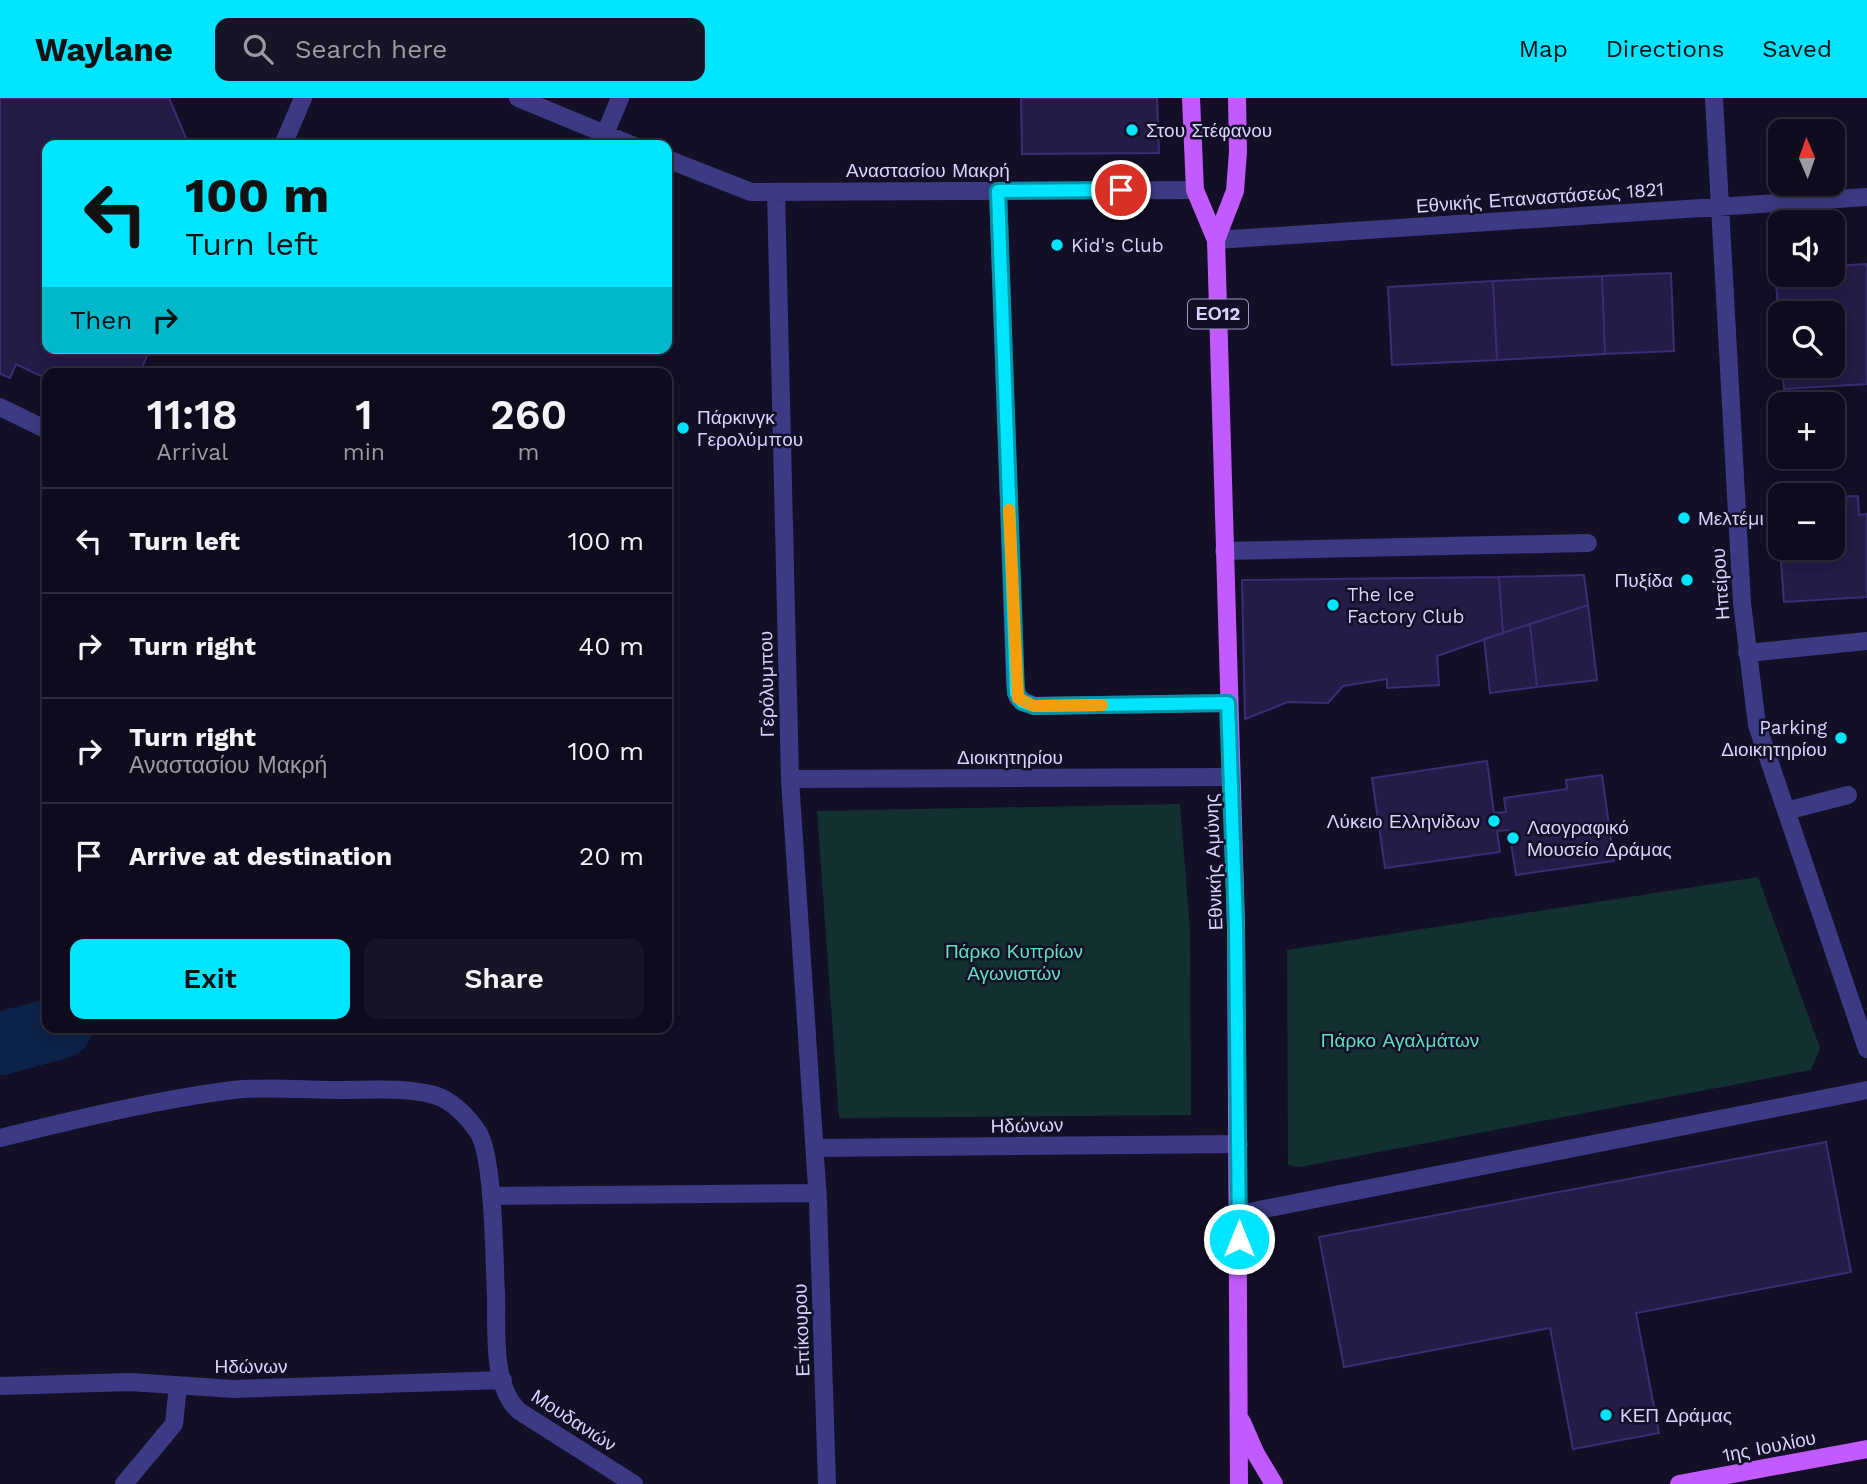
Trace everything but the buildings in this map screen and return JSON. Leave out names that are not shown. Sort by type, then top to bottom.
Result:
[{"type":"main road","name":"Εθνικής Αμύνης","points":[[1191,98],[1195,190],[1216,240],[1239,1144],[1239,1484]]},
{"type":"main road","name":"Εθνικής Αμύνης","points":[[1216,240],[1235,191],[1238,152],[1237,98]]},
{"type":"main road","name":"ΕΟ12","points":[[1239,1411],[1256,1454],[1274,1484]]},
{"type":"main road","name":"1ης Ιουλίου","points":[[1679,1484],[1867,1449]]},
{"type":"street","points":[[285,140],[303,98]]},
{"type":"street","points":[[518,98],[620,140]]},
{"type":"street","points":[[605,134],[620,98]]},
{"type":"street","name":"Ηπείρου","points":[[1714,98],[1747,653],[1757,725],[1867,1049]]},
{"type":"street","name":"Αναστασίου Μακρή","points":[[672,161],[746,191],[1195,190]]},
{"type":"street","points":[[998,191],[1015,683],[1018,698],[1034,706],[1228,703]]},
{"type":"street","name":"Γερόλυμπου","points":[[776,192],[790,779],[817,1184]]},
{"type":"street","name":"Εθνικής Επαναστάσεως 1821","points":[[1216,240],[1867,197]]},
{"type":"street","points":[[0,407],[42,428]]},
{"type":"street","points":[[1224,551],[1588,543]]},
{"type":"street","points":[[1747,653],[1867,641]]},
{"type":"street","name":"Διοικητηρίου","points":[[790,779],[1231,777]]},
{"type":"street","points":[[1786,811],[1848,795]]},
{"type":"street","name":"Μουδανιών","points":[[0,1138],[112,1111],[236,1089],[404,1091],[436,1095],[453,1104],[480,1134],[485,1148],[491,1196],[499,1361],[510,1401],[519,1411],[634,1484]]},
{"type":"street","points":[[1239,1214],[1867,1090]]},
{"type":"street","name":"Ηδώνων","points":[[815,1148],[1239,1144]]},
{"type":"street","points":[[491,1196],[817,1184]]},
{"type":"street","name":"Επίκουρου","points":[[817,1184],[827,1484]]},
{"type":"street","name":"Ηδώνων","points":[[0,1386],[117,1381],[234,1389],[503,1380]]},
{"type":"street","points":[[124,1484],[174,1424],[178,1386]]},
{"type":"green space","name":"Πάρκο Κυπρίων Αγωνιστών","points":[[1180,804],[1190,930],[1191,1115],[839,1118],[817,811]]},
{"type":"green space","name":"Πάρκο Αγαλμάτων","points":[[1758,877],[1820,1048],[1811,1070],[1300,1167],[1288,1165],[1287,950]]},
{"type":"waterway","points":[[0,1044],[42,1032]]},
{"type":"slow traffic","points":[[1009,510],[1015,683],[1018,698],[1034,706],[1102,705]]},
{"type":"place","name":"Στου Στέφανου","points":[[1132,130]]},
{"type":"place","name":"Kid's Club","points":[[1057,245]]},
{"type":"place","name":"Πάρκινγκ Γερολύμπου","points":[[683,428]]},
{"type":"place","name":"Μελτέμι","points":[[1684,518]]},
{"type":"place","name":"Πυξίδα","points":[[1687,580]]},
{"type":"place","name":"The Ice Factory Club","points":[[1333,605]]},
{"type":"place","name":"Parking Διοικητηρίου","points":[[1841,738]]},
{"type":"place","name":"Λύκειο Ελληνίδων","points":[[1494,821]]},
{"type":"place","name":"Λαογραφικό Μουσείο Δράμας","points":[[1513,838]]},
{"type":"place","name":"ΚΕΠ Δράμας","points":[[1606,1415]]},
{"type":"route","points":[[1121,190],[998,191],[1016,693],[1022,702],[1034,706],[1228,703],[1236,926],[1239,1239]]}]
